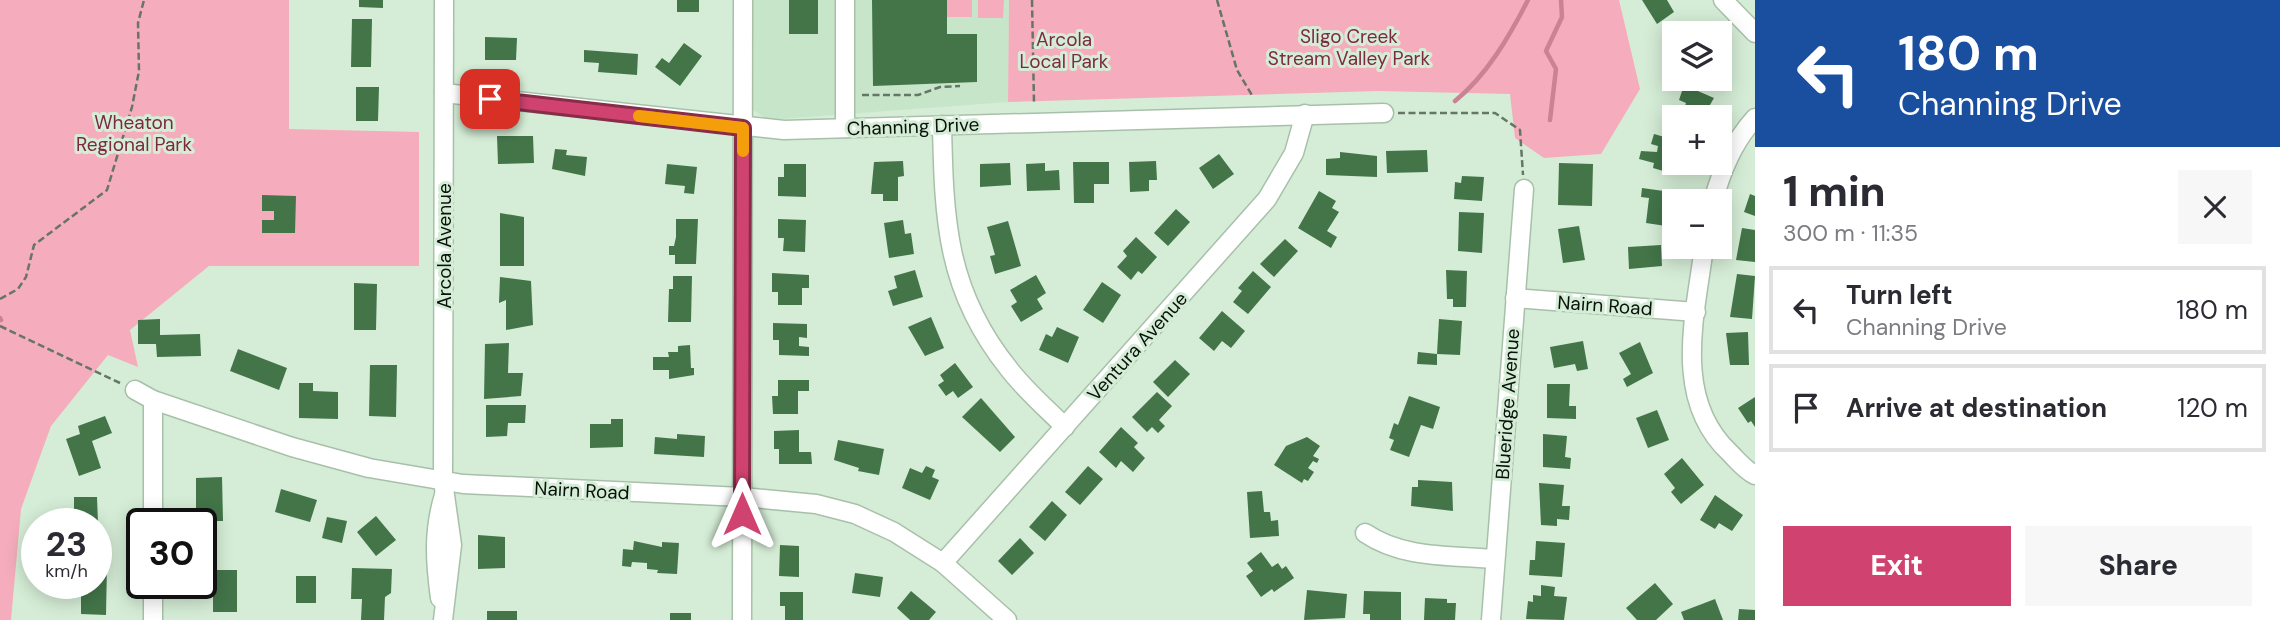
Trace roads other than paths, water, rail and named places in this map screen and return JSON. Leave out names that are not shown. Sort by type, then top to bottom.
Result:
[{"type":"street","name":"Arcola Avenue","points":[[443,620],[434,545],[435,522],[444,486],[444,0]]},
{"type":"street","points":[[742,620],[743,0]]},
{"type":"street","points":[[845,0],[845,128]]},
{"type":"street","points":[[1723,0],[1755,33]]},
{"type":"street","name":"Channing Drive","points":[[444,93],[743,128],[845,128],[1384,113]]},
{"type":"street","name":"Ventura Avenue","points":[[943,564],[1267,200],[1294,153],[1305,114]]},
{"type":"street","points":[[1716,189],[1722,168],[1745,129],[1755,118]]},
{"type":"street","points":[[942,125],[944,213],[950,252],[962,292],[982,330],[1009,369],[1065,427]]},
{"type":"street","name":"Blueridge Avenue","points":[[1491,620],[1524,189]]},
{"type":"street","points":[[1703,259],[1690,362],[1696,402],[1716,440],[1755,474]]},
{"type":"street","name":"Nairn Road","points":[[1515,298],[1696,312]]},
{"type":"street","name":"Nairn Road","points":[[135,390],[153,400],[292,447],[444,486],[463,484],[742,497],[816,504],[855,514],[894,532],[943,564],[1007,620]]},
{"type":"street","points":[[153,400],[153,508]]},
{"type":"street","points":[[1365,533],[1383,545],[1410,553],[1495,559]]},
{"type":"street","points":[[153,599],[153,620]]},
{"type":"waterway","points":[[1455,101],[1467,91],[1496,55],[1528,0]]},
{"type":"waterway","points":[[1550,120],[1556,69],[1546,51],[1562,17],[1561,0]]},
{"type":"park label","name":"Sligo Creek Stream Valley Park","points":[[1349,47]]},
{"type":"park label","name":"Arcola Local Park","points":[[1064,50]]},
{"type":"park label","name":"Wheaton Regional Park","points":[[134,133]]}]
